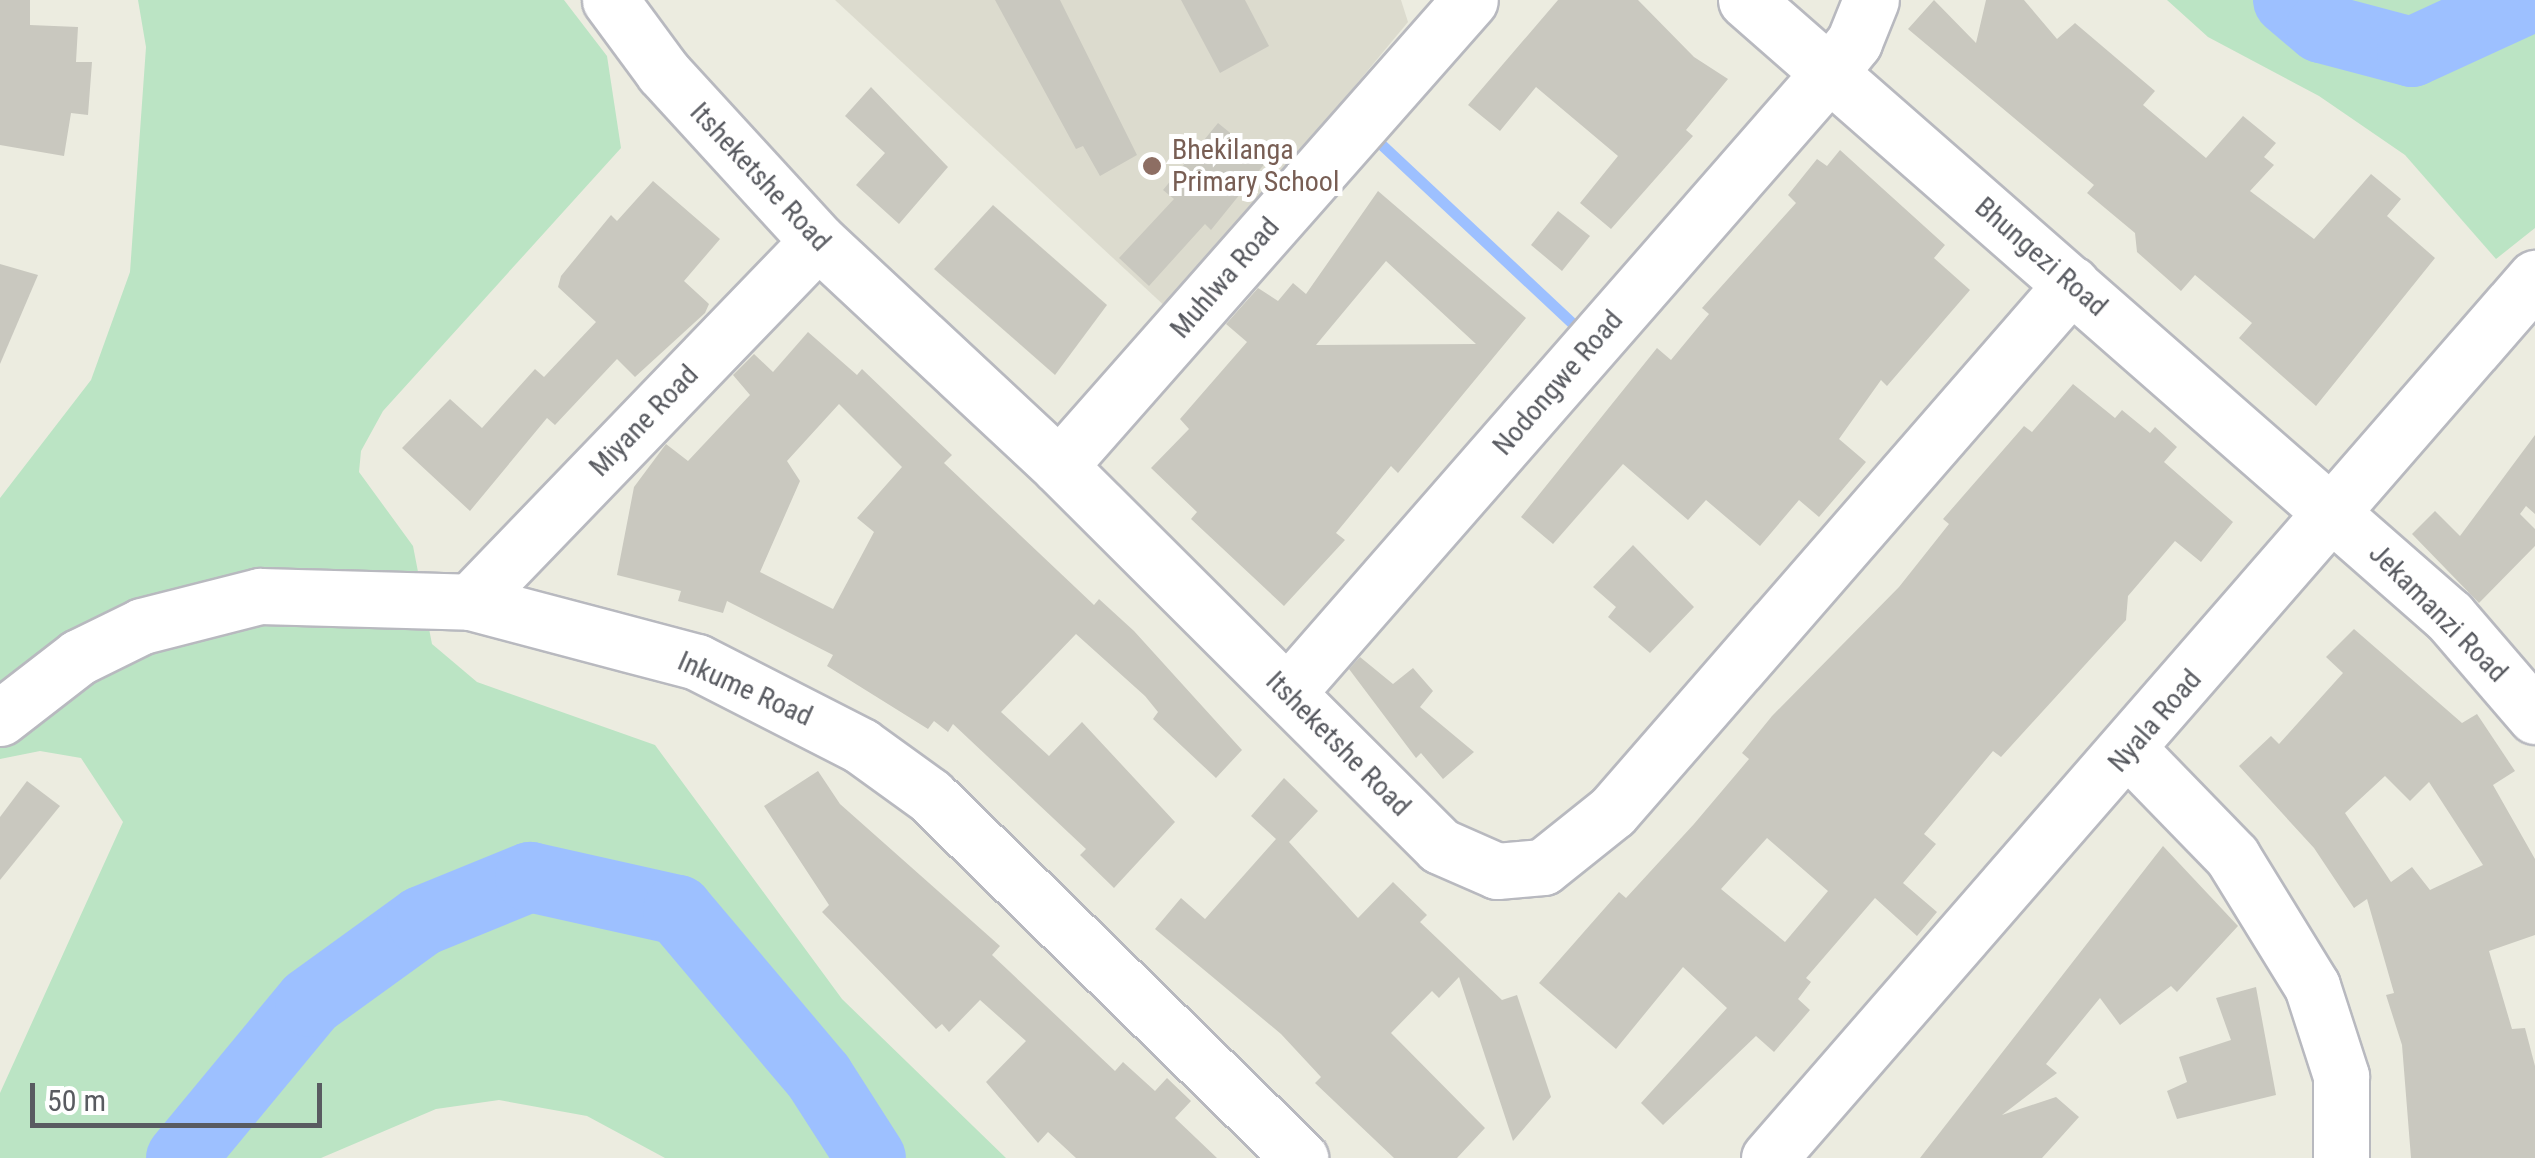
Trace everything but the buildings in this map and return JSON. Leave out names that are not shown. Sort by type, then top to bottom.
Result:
[{"type":"street","name":"Itsheketshe Road","points":[[610,0],[663,72],[818,241],[1059,466],[1440,846],[1496,871],[1543,867],[1612,812],[2072,284]]},
{"type":"street","name":"Muhlwa Road","points":[[1059,466],[1470,0]]},
{"type":"street","name":"Bhungezi Road","points":[[1746,0],[2335,515]]},
{"type":"street","name":"Nodongwe Road","points":[[1288,694],[1829,73],[1854,42],[1871,0]]},
{"type":"street","name":"Miyane Road","points":[[470,602],[818,241]]},
{"type":"street","name":"Nyala Road","points":[[1769,1158],[2335,515],[2535,278]]},
{"type":"street","name":"Jekamanzi Road","points":[[2335,515],[2449,616],[2535,716]]},
{"type":"street","name":"Inkume Road","points":[[0,718],[79,657],[194,607],[330,594],[470,602],[697,662],[862,746],[930,796],[1300,1158]]},
{"type":"street","points":[[2129,750],[2232,856],[2312,986],[2341,1076],[2341,1158]]},
{"type":"shaded area","name":"Bhekilanga Primary School","points":[[835,0],[1401,0],[1408,22],[1169,310]]},
{"type":"green space","points":[[138,0],[564,0],[607,56],[621,148],[383,411],[361,451],[359,472],[413,546],[432,644],[477,682],[655,745],[842,999],[1006,1158],[665,1158],[587,1116],[499,1100],[436,1109],[321,1158],[0,1158],[0,1093],[123,822],[81,758],[40,751],[0,759],[0,498],[91,380],[130,272],[146,47]]},
{"type":"green space","points":[[2167,0],[2535,0],[2535,228],[2496,259],[2405,155],[2319,96],[2208,37]]},
{"type":"waterway","points":[[2288,0],[2321,28],[2412,52],[2525,0]]},
{"type":"waterway","points":[[1383,146],[1573,324]]},
{"type":"waterway","points":[[181,1158],[310,1002],[422,921],[530,877],[678,910],[819,1077],[871,1158]]},
{"type":"place","name":"Bhekilanga Primary School","points":[[1152,166]]}]
